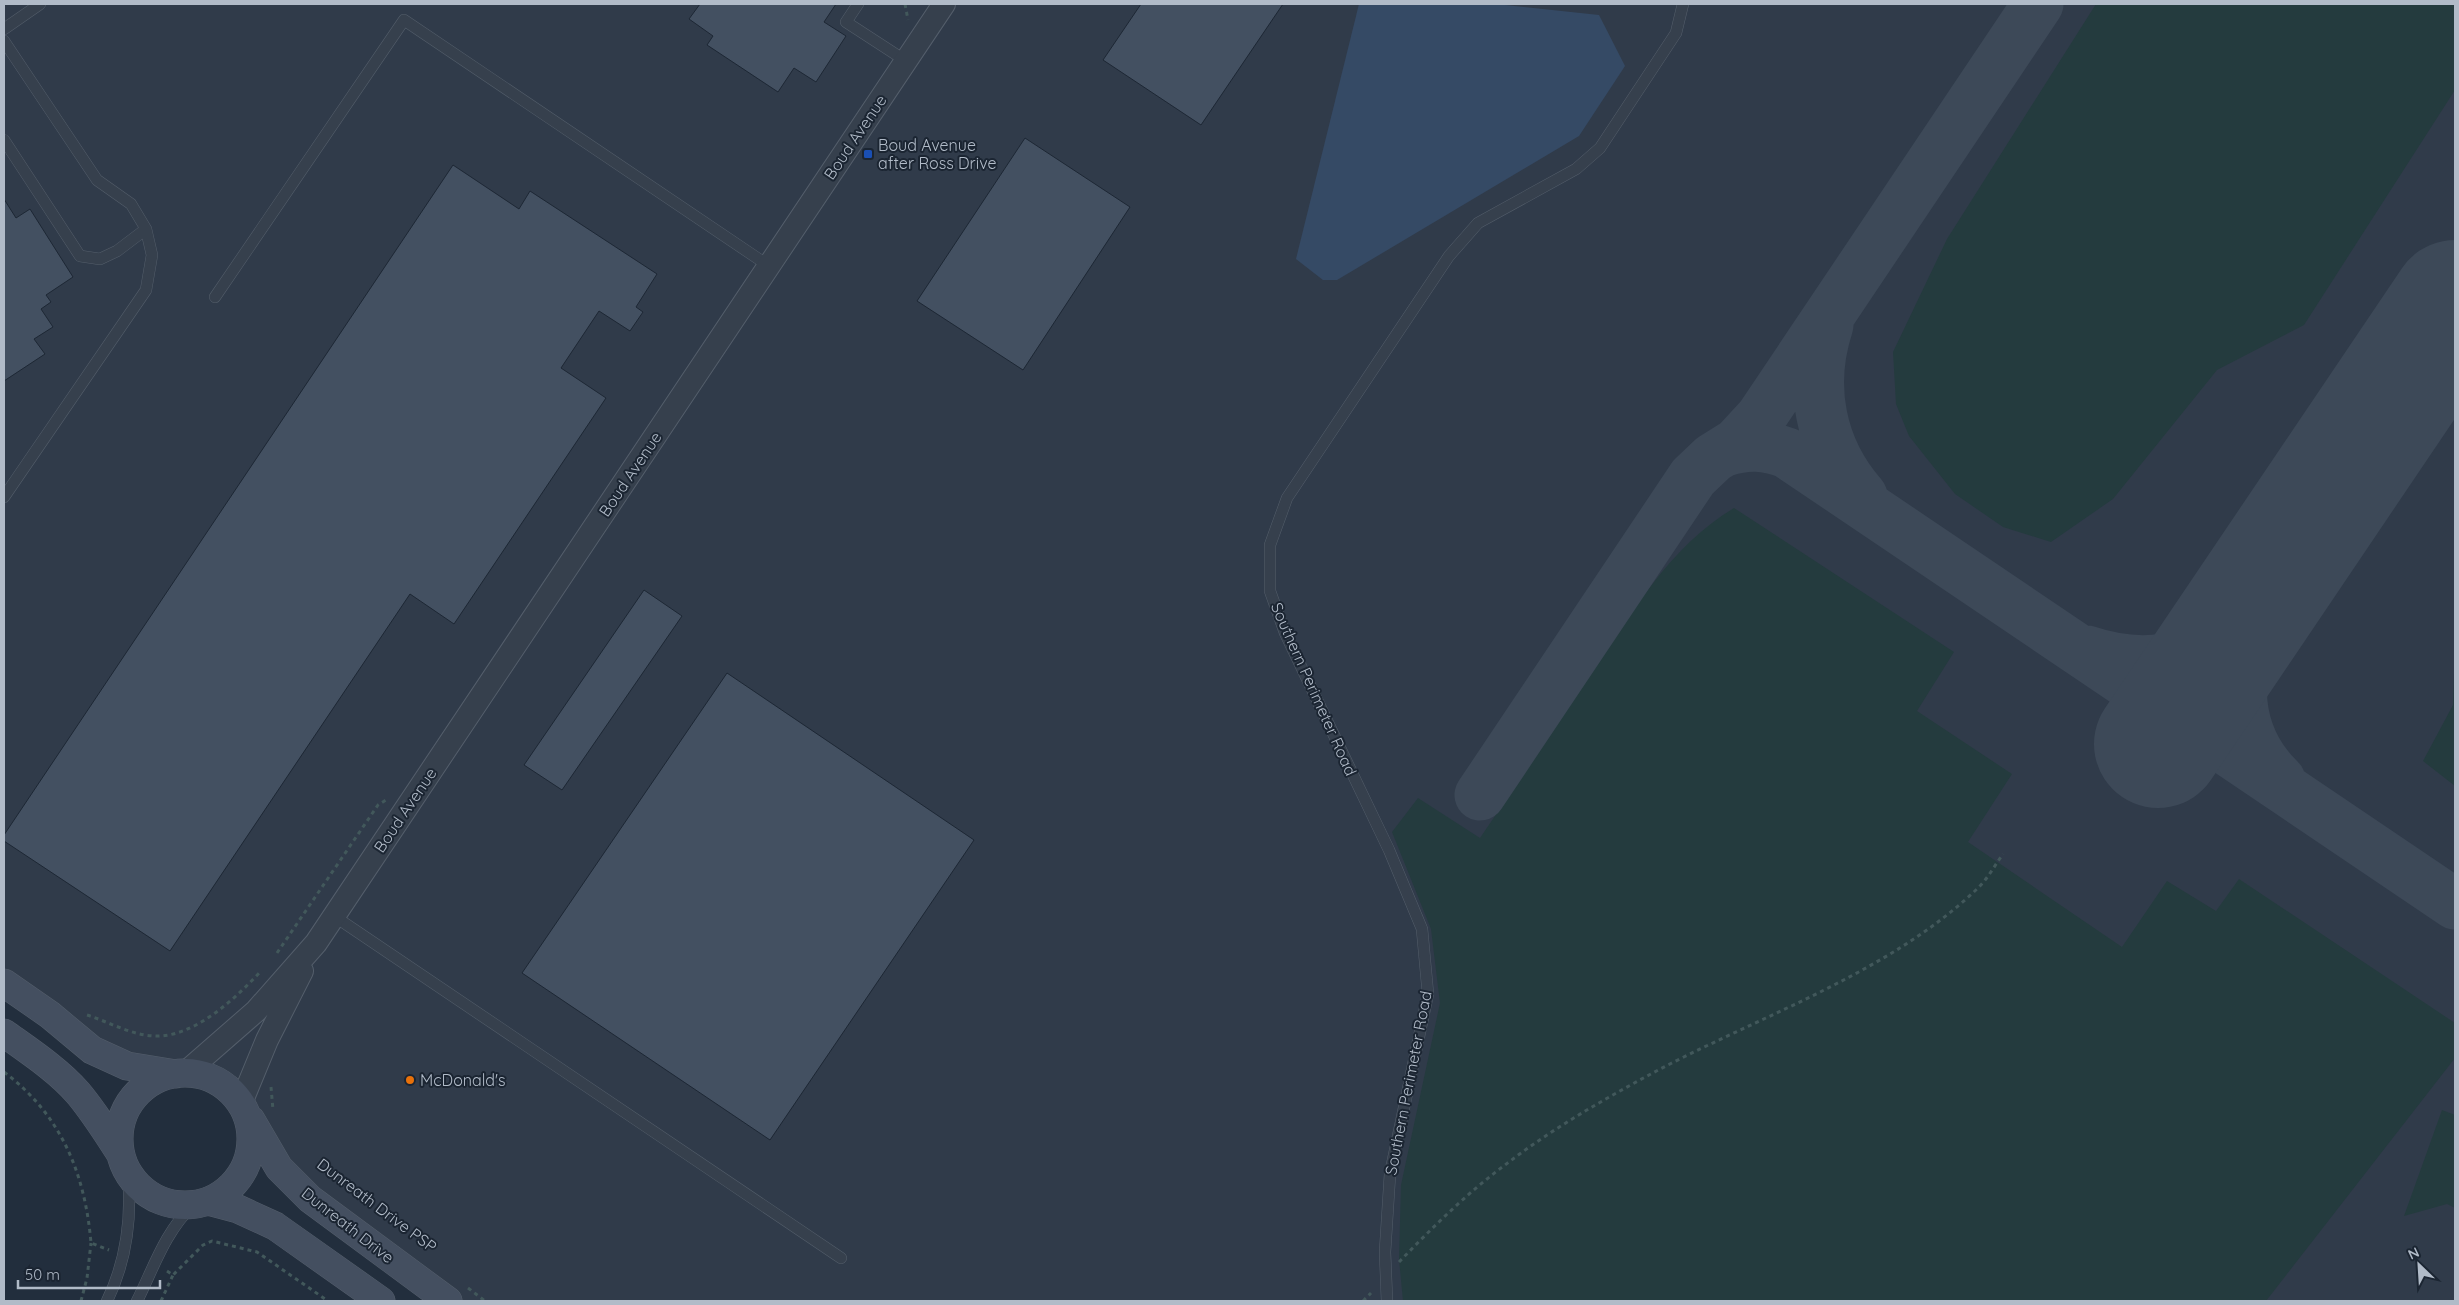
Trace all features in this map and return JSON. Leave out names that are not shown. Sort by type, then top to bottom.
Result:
[{"type":"main road","points":[[4,983],[50,1015],[92,1050],[126,1066],[201,1075],[217,1081],[230,1091],[243,1107],[251,1131],[250,1154],[242,1174],[227,1191],[201,1203]]},
{"type":"main road","points":[[4,1033],[31,1052],[77,1091],[93,1112],[124,1164],[143,1191],[163,1202],[201,1203],[238,1209],[275,1226],[381,1301]]},
{"type":"main road","points":[[124,1164],[119,1132],[125,1111],[137,1093],[155,1080],[180,1073]]},
{"type":"main road","name":"Dunreath Drive","points":[[243,1107],[279,1168],[310,1199],[455,1293]]},
{"type":"street","name":"Boud Avenue","points":[[243,1107],[267,1040],[316,943],[769,266],[899,56],[944,4]]},
{"type":"street","name":"Boud Avenue","points":[[180,1073],[256,1011],[316,943]]},
{"type":"lane","points":[[4,29],[40,4]]},
{"type":"lane","points":[[858,4],[846,22],[899,56]]},
{"type":"lane","name":"Southern Perimeter Road","points":[[1387,1301],[1385,1252],[1390,1174],[1428,994],[1422,929],[1389,850],[1285,634],[1270,590],[1270,545],[1287,498],[1449,256],[1478,223],[1576,169],[1600,148],[1676,33],[1683,4]]},
{"type":"lane","points":[[215,297],[404,20],[769,266]]},
{"type":"lane","points":[[4,42],[97,180],[131,204],[146,229],[152,255],[146,290],[4,497]]},
{"type":"lane","points":[[4,140],[80,256],[100,259],[117,251],[146,229]]},
{"type":"lane","points":[[334,916],[841,1258]]},
{"type":"lane","points":[[107,1301],[122,1263],[129,1236],[130,1201],[124,1164]]},
{"type":"lane","points":[[137,1301],[166,1238],[181,1217],[201,1203]]},
{"type":"path","points":[[899,56],[909,27],[906,4]]},
{"type":"path","points":[[276,956],[378,805],[392,796]]},
{"type":"path","points":[[1363,1301],[1429,1231],[1504,1165],[1582,1113],[1649,1075],[1859,972],[1934,926],[1980,886],[2003,854]]},
{"type":"path","points":[[82,1014],[131,1032],[155,1036],[177,1032],[220,1010],[263,969]]},
{"type":"path","points":[[4,1072],[22,1085],[61,1134],[84,1190],[91,1243],[87,1278],[81,1301]]},
{"type":"path","points":[[271,1078],[271,1100],[275,1119]]},
{"type":"path","points":[[161,1301],[173,1274],[203,1245],[212,1241],[257,1252],[328,1301]]},
{"type":"path","points":[[91,1243],[112,1251]]},
{"type":"path","points":[[168,1272],[173,1274]]},
{"type":"path","points":[[455,1293],[486,1301]]},
{"type":"shaded area","points":[[4,4],[2455,4],[2455,1301],[448,1301],[309,1198],[241,1104],[217,1081],[202,1074],[127,1067],[4,983]]},
{"type":"green space","points":[[2096,4],[2455,4],[2455,90],[2304,325],[2217,370],[2113,499],[2051,542],[2003,527],[1955,494],[1909,436],[1896,404],[1893,352],[1947,239]]},
{"type":"green space","points":[[1734,508],[1954,652],[1917,711],[2012,774],[1968,842],[2122,947],[2167,881],[2216,911],[2239,879],[2455,1023],[2455,1058],[2266,1301],[1403,1301],[1399,1259],[1401,1185],[1440,1003],[1431,929],[1392,832],[1418,798],[1480,838],[1652,584],[1690,542]]},
{"type":"green space","points":[[2455,643],[2455,786],[2423,761],[2453,705]]},
{"type":"green space","points":[[2442,1110],[2455,1115],[2455,1208],[2447,1204],[2404,1216]]},
{"type":"water","points":[[1359,4],[1496,4],[1599,15],[1625,66],[1579,136],[1337,280],[1323,280],[1296,259]]},
{"type":"building","points":[[700,4],[836,4],[824,22],[846,36],[816,82],[794,68],[778,92],[707,45],[713,36],[689,19]]},
{"type":"building","points":[[1141,4],[1283,4],[1201,125],[1103,60]]},
{"type":"building","points":[[1025,138],[1130,207],[1023,370],[917,301]]},
{"type":"building","points":[[453,165],[519,209],[530,191],[657,274],[636,307],[643,312],[630,331],[599,311],[561,368],[606,398],[454,624],[410,594],[170,951],[4,841],[4,835]]},
{"type":"building","points":[[4,199],[16,218],[30,209],[73,277],[46,295],[51,302],[41,309],[53,327],[34,339],[45,354],[4,381]]},
{"type":"building","points":[[644,590],[682,616],[562,790],[524,765]]},
{"type":"building","points":[[727,673],[974,840],[770,1140],[522,973]]},
{"type":"taxiway","points":[[1480,795],[1693,477],[1713,458],[1737,443],[1761,417],[2038,4]]},
{"type":"taxiway","points":[[1828,325],[1819,371],[1822,415],[1836,458],[1862,496]]},
{"type":"taxiway","points":[[1725,451],[1756,446],[1787,453],[2455,904]]},
{"type":"taxiway","points":[[2087,651],[2105,656],[2141,661],[2176,657],[2210,643],[2226,633],[2239,620],[2258,595]]},
{"type":"taxiway","points":[[2259,595],[2246,644],[2241,692],[2250,738],[2262,759],[2280,780]]},
{"type":"runway","points":[[2158,744],[2455,304]]},
{"type":"place","name":"Boud Avenue after Ross Drive","points":[[868,154]]},
{"type":"place","name":"McDonald's","points":[[410,1080]]}]
